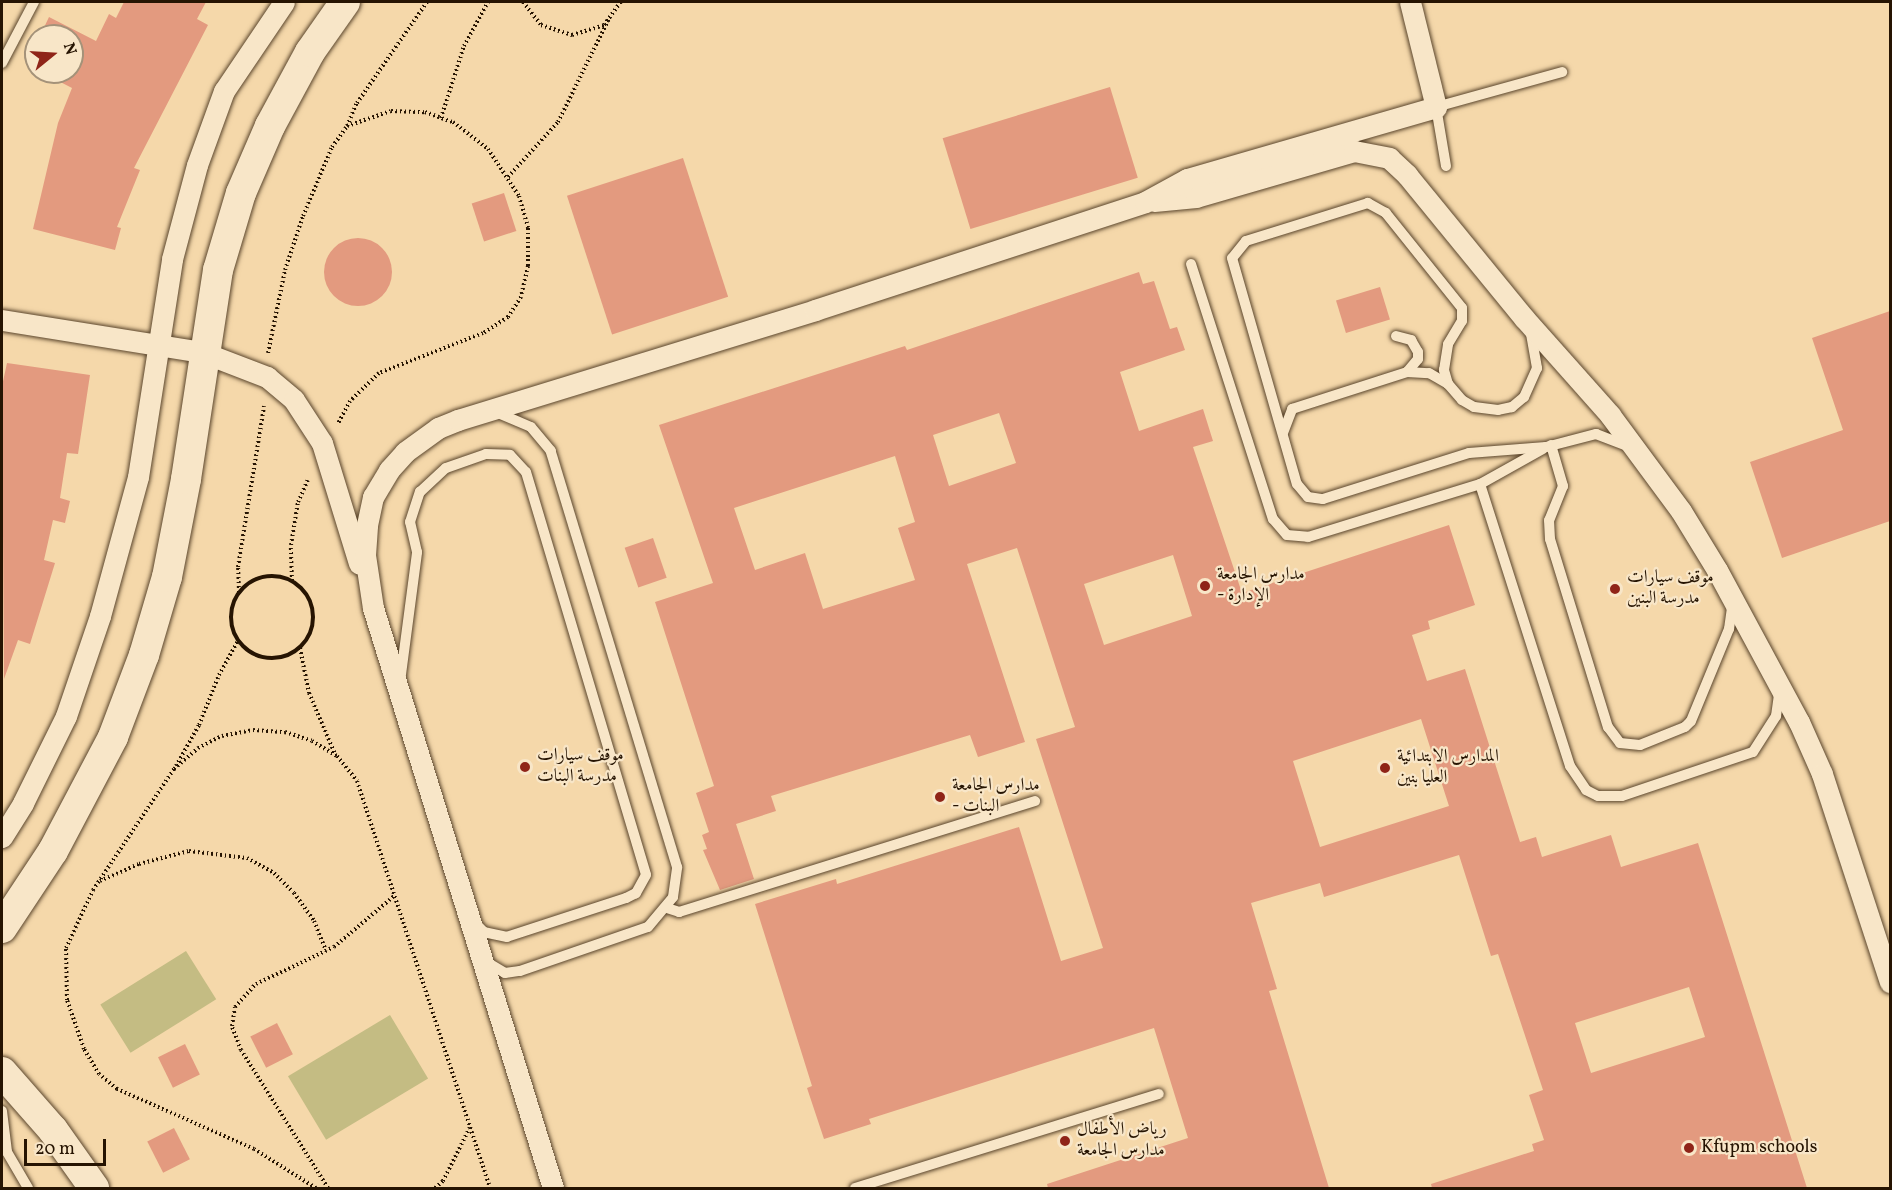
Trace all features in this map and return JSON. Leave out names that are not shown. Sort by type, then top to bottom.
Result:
[{"type":"street","points":[[2,837],[23,803],[66,716],[100,616],[138,477],[172,259],[208,133],[224,91],[284,2]]},
{"type":"street","points":[[2,928],[64,831],[113,737],[144,655],[166,577],[181,501],[202,352],[218,270],[241,193],[310,51],[345,2]]},
{"type":"street","points":[[374,608],[365,555],[373,496],[405,452],[438,428],[483,411],[814,310],[1145,202],[1187,179],[1436,107],[1410,2]]},
{"type":"street","points":[[1145,202],[1196,197],[1354,151],[1379,154],[1407,175],[1644,459],[1729,590],[1777,679],[1822,774],[1890,982]]},
{"type":"street","points":[[2,320],[202,352],[267,377],[294,400],[322,443],[553,1188]]},
{"type":"street","points":[[2,1072],[53,1130],[94,1188]]},
{"type":"lane","points":[[2,63],[34,2]]},
{"type":"lane","points":[[1446,166],[1436,107],[1562,72]]},
{"type":"lane","points":[[1448,384],[1444,356],[1462,321],[1462,308],[1386,213],[1377,206],[1359,205],[1246,241],[1234,251],[1232,266],[1282,436],[1297,484],[1308,497],[1315,499],[1469,453],[1548,446]]},
{"type":"lane","points":[[1191,264],[1273,519],[1287,535],[1308,537],[1480,484],[1548,446],[1578,436],[1603,435],[1622,442],[1644,459]]},
{"type":"lane","points":[[1282,436],[1286,415],[1292,409],[1407,372],[1429,373],[1448,384],[1462,400],[1487,411],[1512,407],[1524,397],[1537,368],[1533,340],[1524,318]]},
{"type":"lane","points":[[1396,336],[1411,340],[1418,352],[1418,359],[1407,372]]},
{"type":"lane","points":[[479,951],[489,966],[505,973],[520,971],[634,934],[648,927],[667,908],[676,884],[677,867],[559,473],[543,438],[531,427],[502,413],[483,411]]},
{"type":"lane","points":[[1548,446],[1563,486],[1549,520],[1550,539],[1608,727],[1620,743],[1640,745],[1685,727],[1691,721],[1733,617],[1729,590]]},
{"type":"lane","points":[[399,697],[417,552],[410,522],[420,492],[446,468],[486,454],[510,455],[526,472],[646,875],[636,893],[626,898],[507,937],[484,932],[466,909]]},
{"type":"lane","points":[[1480,484],[1570,766],[1586,790],[1598,796],[1623,796],[1752,752],[1776,716],[1779,702],[1777,679]]},
{"type":"lane","points":[[667,908],[679,912],[1035,801]]},
{"type":"lane","points":[[855,1188],[1159,1094]]},
{"type":"lane","points":[[2,1111],[7,1152],[28,1188]]},
{"type":"path","points":[[239,592],[260,577],[273,575],[292,581],[306,593],[314,618],[311,631],[300,647],[271,659],[247,650],[238,641],[231,616],[239,592],[238,567],[267,377],[268,348],[285,270],[328,156],[347,126],[357,103],[426,2]]},
{"type":"path","points":[[441,118],[464,46],[488,2]]},
{"type":"path","points":[[523,2],[541,25],[556,32],[589,32],[609,20]]},
{"type":"path","points":[[508,177],[558,122],[609,20],[621,2]]},
{"type":"path","points":[[292,581],[291,544],[298,502],[322,443],[350,400],[379,373],[483,333],[508,317],[520,297],[528,257],[528,228],[519,196],[508,177],[472,135],[425,112],[391,111],[347,126]]},
{"type":"path","points":[[238,641],[219,675],[199,726],[174,769],[99,881],[66,948],[64,968],[75,1028],[99,1074],[140,1102],[254,1149],[316,1188]]},
{"type":"path","points":[[300,647],[309,693],[337,756],[357,781],[490,1188]]},
{"type":"path","points":[[174,769],[198,748],[222,736],[253,730],[285,732],[312,741],[337,756]]},
{"type":"path","points":[[99,881],[139,864],[189,852],[247,858],[274,873],[294,893],[314,921],[326,951]]},
{"type":"path","points":[[328,1188],[241,1050],[232,1026],[235,1007],[256,984],[326,951],[395,895]]},
{"type":"path","points":[[435,1188],[443,1181],[470,1127]]},
{"type":"shaded area","points":[[186,951],[216,999],[131,1053],[100,1005]]},
{"type":"shaded area","points":[[390,1015],[428,1078],[326,1140],[288,1076]]},
{"type":"building","points":[[124,2],[206,2],[197,19],[208,25],[134,168],[140,170],[117,227],[121,228],[115,250],[33,229],[58,123],[72,88],[64,84],[84,84],[84,35],[96,41],[109,14],[116,18]]},
{"type":"building","points":[[49,17],[63,24],[46,24]]},
{"type":"building","points":[[1110,87],[1138,178],[970,229],[943,138]]},
{"type":"building","points":[[683,158],[728,297],[612,335],[567,196]]},
{"type":"building","points":[[504,193],[516,231],[484,242],[472,204]]},
{"type":"building","points":[[358,238],[371,241],[382,248],[389,259],[392,272],[389,285],[382,296],[371,303],[358,306],[345,303],[334,296],[327,285],[324,272],[327,259],[334,248],[345,241]]},
{"type":"building","points":[[1139,272],[1143,284],[1154,281],[1170,329],[1177,327],[1185,350],[1120,372],[1139,431],[1203,409],[1213,441],[1193,447],[1242,593],[1449,525],[1475,605],[1428,621],[1430,629],[1412,635],[1427,681],[1465,669],[1520,842],[1536,837],[1542,857],[1611,835],[1621,867],[1698,843],[1807,1188],[1432,1188],[1431,1184],[1534,1151],[1532,1144],[1544,1140],[1529,1095],[1543,1090],[1498,954],[1491,956],[1459,855],[1324,897],[1320,883],[1251,903],[1277,989],[1269,991],[1329,1188],[1048,1188],[1047,1184],[1188,1138],[1154,1028],[869,1119],[871,1124],[824,1139],[807,1088],[812,1086],[755,904],[836,879],[837,884],[1019,827],[1061,961],[1103,948],[1036,739],[1075,727],[1017,548],[967,564],[1025,742],[978,757],[970,735],[771,796],[776,811],[736,824],[754,879],[720,890],[703,850],[707,849],[702,835],[709,832],[696,793],[714,786],[655,602],[713,583],[659,425],[905,346],[907,350]],"holes":[[[999,413],[1016,463],[949,486],[933,435]],[[895,456],[915,522],[898,528],[915,580],[823,609],[805,553],[755,570],[734,508]],[[1173,555],[1192,616],[1104,645],[1084,584]],[[1421,719],[1449,806],[1320,847],[1293,761]],[[1689,987],[1705,1037],[1591,1073],[1575,1023]]]},
{"type":"building","points":[[1380,287],[1390,320],[1346,333],[1336,300]]},
{"type":"building","points":[[1890,311],[1890,521],[1782,558],[1750,462],[1843,430],[1812,338]]},
{"type":"building","points":[[7,363],[90,375],[78,454],[67,453],[60,498],[70,501],[65,523],[53,520],[44,560],[55,563],[30,644],[18,640],[4,679],[2,386]]},
{"type":"building","points":[[653,538],[667,578],[638,587],[625,548]]},
{"type":"building","points":[[277,1023],[293,1054],[266,1068],[250,1037]]},
{"type":"building","points":[[185,1044],[200,1075],[173,1088],[158,1057]]},
{"type":"building","points":[[174,1128],[190,1159],[163,1173],[147,1142]]},
{"type":"place","name":"مدارس الجامعة - الإدارة","points":[[1205,586]]},
{"type":"place","name":"موقف سيارات مدرسة البنين","points":[[1615,589]]},
{"type":"place","name":"موقف سيارات مدرسة البنات","points":[[525,767]]},
{"type":"place","name":"المدارس الابتدائية العليا بنين","points":[[1385,768]]},
{"type":"place","name":"مدارس الجامعة - البنات","points":[[940,797]]},
{"type":"place","name":"رياض الأطفال مدارس الجامعة","points":[[1065,1141]]},
{"type":"place","name":"Kfupm schools","points":[[1689,1148]]}]
